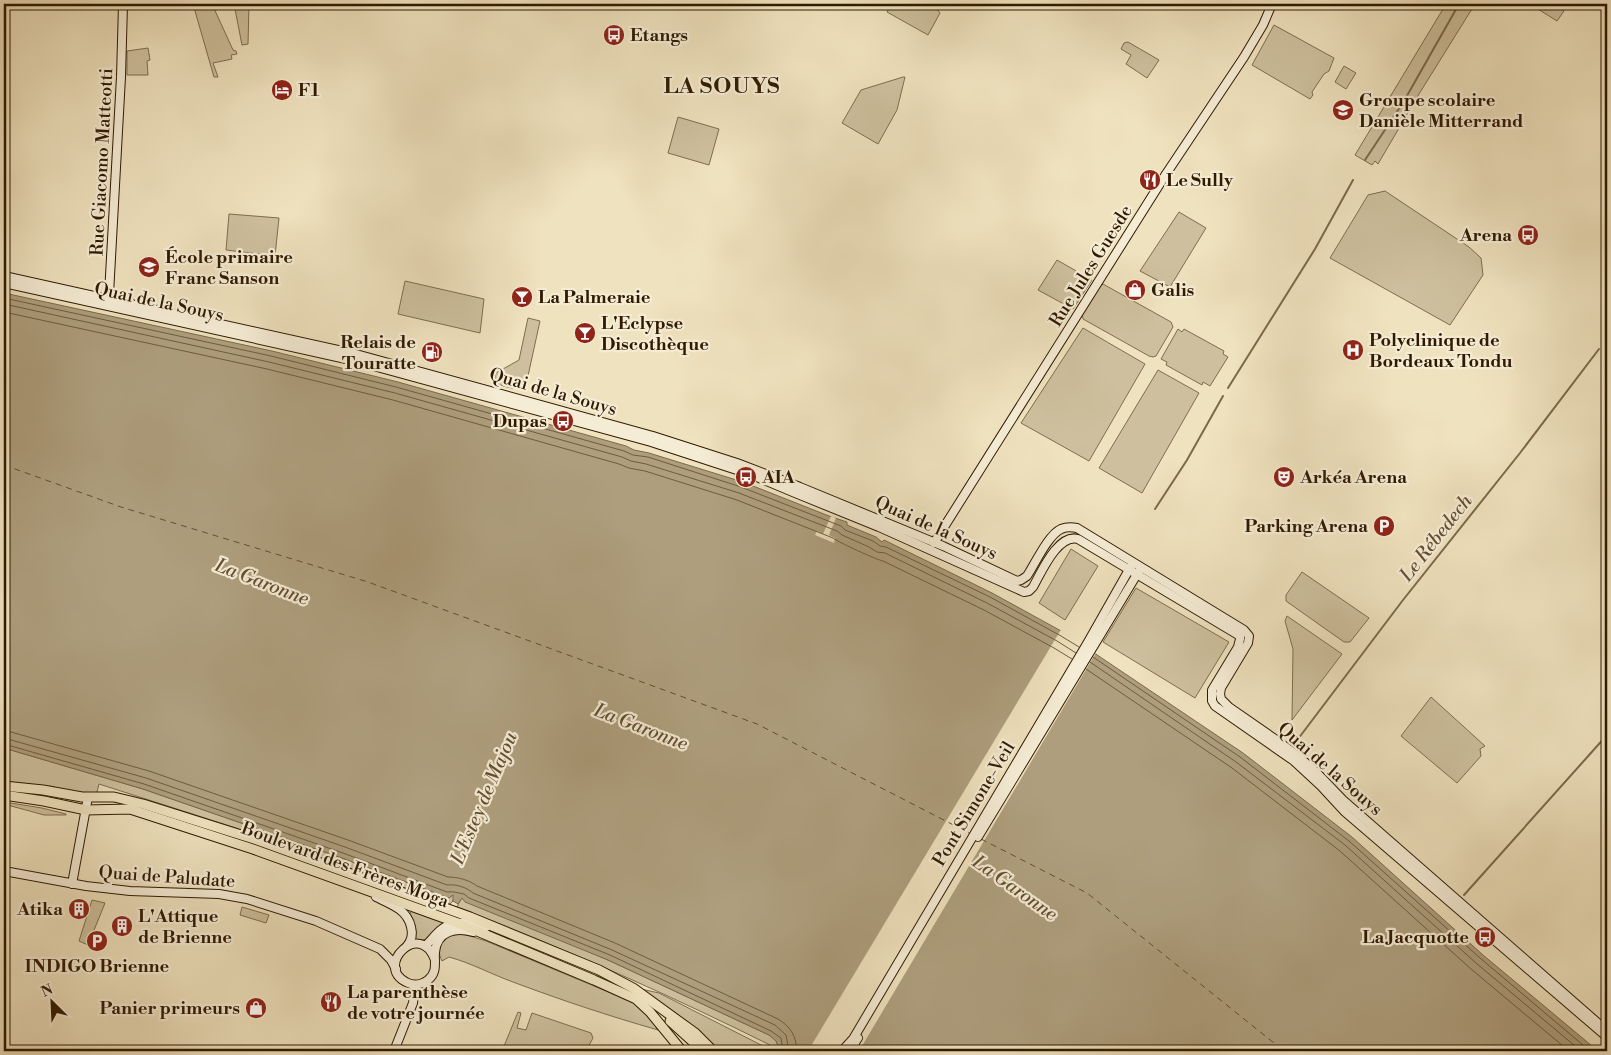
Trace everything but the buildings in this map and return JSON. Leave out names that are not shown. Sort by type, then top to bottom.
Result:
[{"type":"main road","name":"Rue Giacomo Matteotti","points":[[108,302],[123,4]]},
{"type":"main road","name":"Rue Jules Guesde","points":[[934,542],[1166,174],[1244,57],[1263,25],[1272,4]]},
{"type":"main road","name":"Quai de la Souys","points":[[4,276],[355,361],[651,442],[752,475],[870,523],[1026,592],[1033,587],[1056,548],[1069,539],[1078,539],[1240,636],[1238,647],[1212,690],[1211,696],[1215,706],[1294,762],[1345,812],[1607,1037]]},
{"type":"main road","name":"Quai de la Souys","points":[[4,283],[108,302],[356,354],[654,436],[752,469],[873,516],[1017,581],[1027,576],[1053,535],[1060,530],[1077,528],[1231,621],[1247,633],[1248,644],[1221,688],[1220,694],[1225,704],[1307,764],[1343,800],[1607,1030]]},
{"type":"main road","points":[[891,533],[923,543],[934,542],[938,553]]},
{"type":"main road","name":"Pont Simone-Veil","points":[[850,1051],[1121,591],[1128,570],[1133,562]]},
{"type":"main road","name":"Pont Simone-Veil","points":[[842,1051],[853,1039],[1088,642],[1121,591],[1141,567]]},
{"type":"main road","name":"Boulevard des Frères Moga","points":[[4,786],[88,798],[104,796],[123,798],[200,821],[349,872],[509,932],[599,970],[649,999]]},
{"type":"main road","name":"Boulevard des Frères Moga","points":[[4,795],[86,810],[130,810],[198,830],[458,923],[505,942],[628,995],[644,1005],[657,1021]]},
{"type":"main road","points":[[72,884],[88,798]]},
{"type":"main road","name":"Quai de Paludate","points":[[4,871],[72,884],[130,891],[219,894],[247,899],[316,921],[380,949],[396,950],[405,947]]},
{"type":"main road","points":[[345,882],[396,906],[409,920],[412,940],[396,957],[396,969],[403,980],[421,984],[431,977],[436,967],[436,945],[446,933],[452,930],[465,930],[505,942]]},
{"type":"main road","points":[[425,946],[442,928],[451,924],[466,922],[509,932]]},
{"type":"main road","points":[[405,947],[419,944],[425,946],[430,950],[435,960]]},
{"type":"main road","name":"Quai de Paludate","points":[[380,949],[391,960],[396,969]]},
{"type":"main road","points":[[394,1051],[412,1003],[415,984]]},
{"type":"main road","points":[[649,999],[703,1051]]},
{"type":"main road","points":[[649,999],[695,1033],[713,1051]]},
{"type":"main road","points":[[657,1021],[682,1051]]},
{"type":"main road","points":[[657,1021],[690,1051]]},
{"type":"shaded area","points":[[193,4],[212,4],[233,50],[236,51],[237,54],[231,55],[232,59],[213,63],[218,77],[214,77]]},
{"type":"shaded area","points":[[234,4],[249,4],[248,44],[242,45]]},
{"type":"shaded area","points":[[891,4],[933,4],[940,13],[928,35],[887,12]]},
{"type":"shaded area","points":[[1446,4],[1475,4],[1378,164],[1375,161],[1372,165],[1355,155]]},
{"type":"shaded area","points":[[1530,4],[1553,4],[1564,11],[1557,21]]},
{"type":"shaded area","points":[[1274,25],[1334,58],[1329,71],[1324,74],[1312,92],[1313,95],[1310,99],[1252,65]]},
{"type":"shaded area","points":[[1128,42],[1159,60],[1147,78],[1126,64],[1131,55],[1121,49],[1124,43]]},
{"type":"shaded area","points":[[148,48],[150,60],[147,61],[148,75],[127,75],[127,51]]},
{"type":"shaded area","points":[[1344,66],[1356,73],[1346,89],[1335,82]]},
{"type":"shaded area","points":[[905,77],[897,110],[878,144],[842,123],[861,90]]},
{"type":"shaded area","points":[[678,117],[719,129],[709,165],[668,153]]},
{"type":"shaded area","points":[[1385,191],[1469,247],[1481,258],[1483,275],[1450,325],[1330,258],[1368,195]]},
{"type":"shaded area","points":[[1179,212],[1206,228],[1170,287],[1140,271]]},
{"type":"shaded area","points":[[229,214],[279,218],[275,256],[226,250]]},
{"type":"shaded area","points":[[1057,260],[1092,280],[1073,309],[1038,290]]},
{"type":"shaded area","points":[[405,281],[484,299],[480,333],[398,314]]},
{"type":"shaded area","points":[[1103,284],[1171,322],[1173,327],[1156,356],[1149,356],[1083,319],[1082,314],[1099,287]]},
{"type":"shaded area","points":[[528,318],[540,321],[526,385],[514,388],[494,383],[496,373],[519,360]]},
{"type":"shaded area","points":[[1083,328],[1145,364],[1089,461],[1021,423]]},
{"type":"shaded area","points":[[1178,329],[1182,332],[1184,329],[1224,351],[1223,354],[1228,357],[1210,386],[1203,382],[1202,385],[1166,365],[1167,362],[1161,359]]},
{"type":"shaded area","points":[[1158,370],[1199,393],[1142,493],[1099,468]]},
{"type":"shaded area","points":[[1071,549],[1098,566],[1065,620],[1039,603]]},
{"type":"shaded area","points":[[1302,572],[1369,618],[1350,642],[1344,642],[1286,601],[1286,595]]},
{"type":"shaded area","points":[[1136,588],[1229,642],[1195,698],[1103,642]]},
{"type":"shaded area","points":[[1287,616],[1342,654],[1292,720],[1293,649],[1285,621]]},
{"type":"shaded area","points":[[1431,697],[1485,746],[1480,749],[1481,756],[1457,783],[1401,736]]},
{"type":"shaded area","points":[[4,748],[143,789],[342,858],[449,898],[454,894],[453,901],[450,904],[233,827],[99,784],[97,792],[91,794],[55,789],[55,787],[49,786],[49,788],[38,785],[13,785],[13,782],[4,781]]},
{"type":"shaded area","points":[[4,802],[42,808],[66,815],[44,815],[4,804]]},
{"type":"shaded area","points":[[462,897],[608,960],[769,1035],[776,1040],[778,1046],[776,1048],[698,1010],[578,956],[457,907]]},
{"type":"shaded area","points":[[92,900],[105,903],[88,945],[79,941]]},
{"type":"shaded area","points":[[242,907],[269,915],[266,923],[240,915]]},
{"type":"shaded area","points":[[412,911],[445,923],[428,939],[416,941],[410,915]]},
{"type":"shaded area","points":[[457,933],[486,941],[630,1001],[647,1014],[658,1030],[549,995],[457,959],[449,957],[442,961],[439,951],[441,943],[447,936]]},
{"type":"shaded area","points":[[641,989],[659,993],[765,1047],[763,1051],[715,1051],[680,1017]]},
{"type":"shaded area","points":[[518,1012],[521,1013],[517,1028],[526,1030],[532,1013],[591,1033],[593,1038],[586,1051],[502,1051]]},
{"type":"water","points":[[4,293],[272,351],[398,382],[626,446],[743,482],[847,522],[847,525],[876,537],[882,542],[884,540],[992,593],[1063,632],[1243,753],[1352,837],[1483,955],[1598,1051],[782,1051],[776,1048],[778,1046],[776,1041],[769,1035],[608,960],[465,902],[462,898],[458,904],[453,901],[453,895],[449,898],[342,858],[143,789],[4,748]]},
{"type":"pier","points":[[831,516],[836,518],[829,535],[835,538],[834,543],[815,535],[817,531],[823,534]]},
{"type":"pier","points":[[1062,628],[1097,651],[859,1051],[808,1051]]},
{"type":"waterway","points":[[1365,160],[1404,101],[1459,4]]},
{"type":"waterway","points":[[1228,388],[1315,249],[1353,180]]},
{"type":"waterway","name":"Le Rébedech","points":[[1295,743],[1403,600],[1520,453],[1599,349]]},
{"type":"waterway","points":[[1155,509],[1187,460],[1223,396]]},
{"type":"waterway","points":[[1464,895],[1607,735]]},
{"type":"ferry route","points":[[4,465],[121,507],[368,582],[757,724],[971,834]]},
{"type":"ferry route","points":[[981,839],[1087,893],[1284,1051]]},
{"type":"place","name":"Etangs","points":[[614,35]]},
{"type":"place","name":"F1","points":[[282,90]]},
{"type":"place","name":"Groupe scolaire Danièle Mitterrand","points":[[1343,110]]},
{"type":"place","name":"Le Sully","points":[[1150,180]]},
{"type":"place","name":"Arena","points":[[1528,235]]},
{"type":"place","name":"École primaire Franc Sanson","points":[[149,267]]},
{"type":"place","name":"Galis","points":[[1135,290]]},
{"type":"place","name":"La Palmeraie","points":[[522,297]]},
{"type":"place","name":"L'Eclypse Discothèque","points":[[585,333]]},
{"type":"place","name":"Polyclinique de Bordeaux Tondu","points":[[1353,350]]},
{"type":"place","name":"Relais de Touratte","points":[[432,352]]},
{"type":"place","name":"Dupas","points":[[563,421]]},
{"type":"place","name":"AIA","points":[[746,477]]},
{"type":"place","name":"Arkéa Arena","points":[[1284,477]]},
{"type":"place","name":"Parking Arena","points":[[1384,526]]},
{"type":"place","name":"Atika","points":[[79,909]]},
{"type":"place","name":"L'Attique de Brienne","points":[[122,926]]},
{"type":"place","name":"La Jacquotte","points":[[1485,937]]},
{"type":"place","name":"INDIGO Brienne","points":[[97,941]]},
{"type":"place","name":"La parenthèse de votre journée","points":[[331,1002]]},
{"type":"place","name":"Panier primeurs","points":[[256,1008]]},
{"type":"district","name":"LA SOUYS","points":[[722,86]]},
{"type":"water label","name":"La Garonne","points":[[262,582]]},
{"type":"water label","name":"La Garonne","points":[[641,727]]},
{"type":"water label","name":"L'Estey de Majou","points":[[484,798]]},
{"type":"water label","name":"La Garonne","points":[[1015,888]]}]
